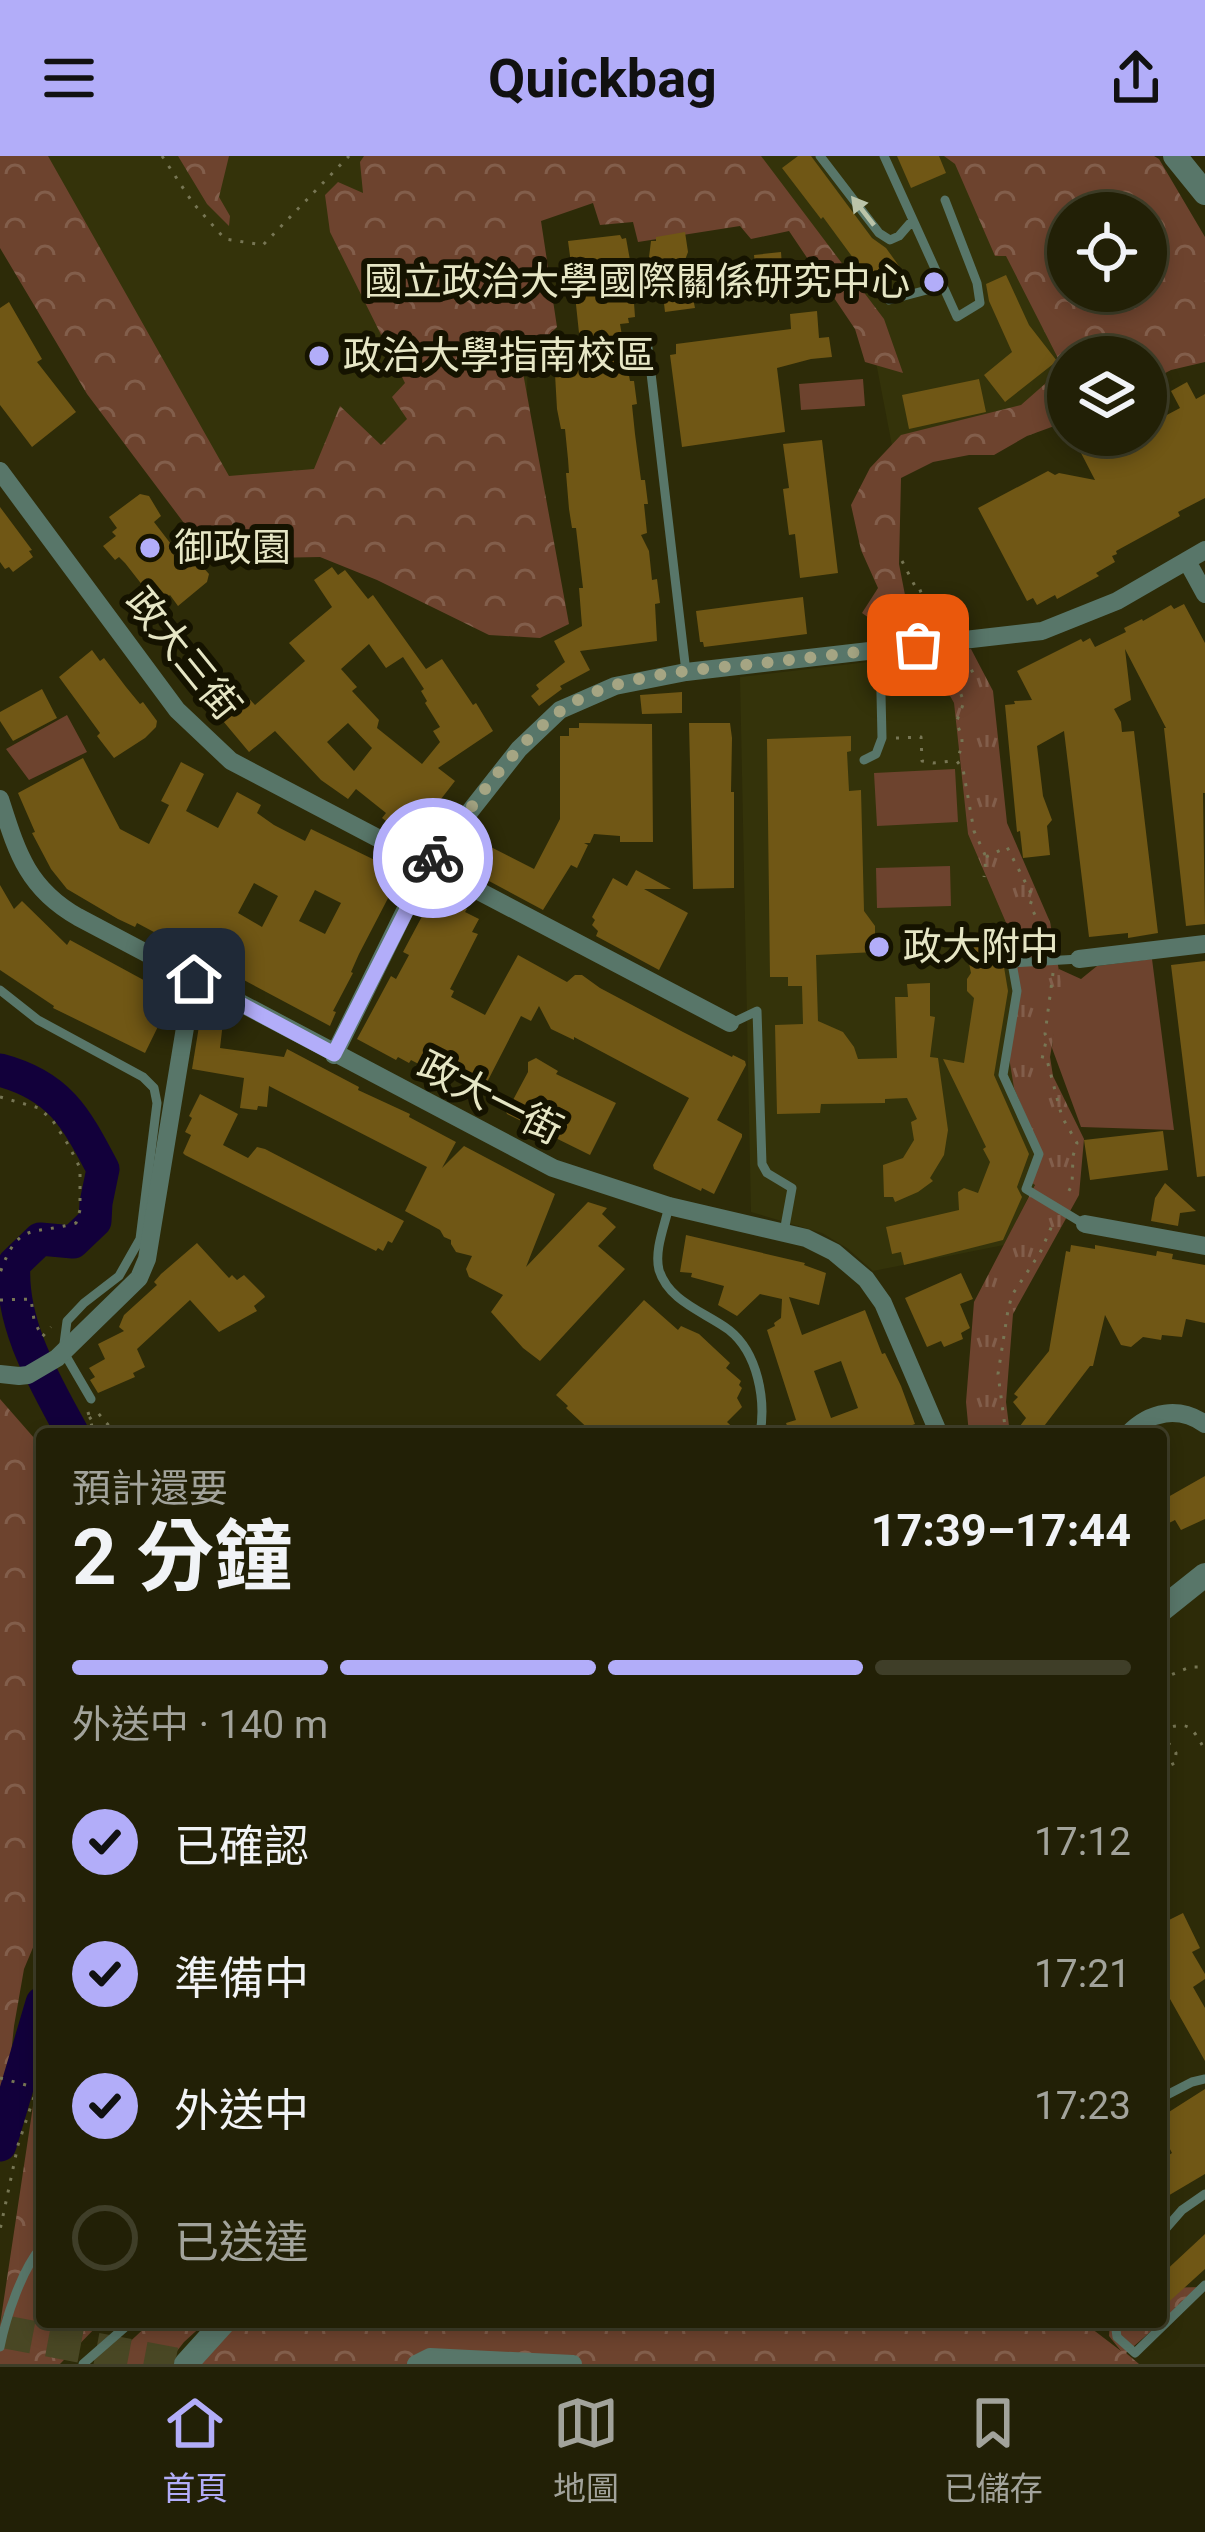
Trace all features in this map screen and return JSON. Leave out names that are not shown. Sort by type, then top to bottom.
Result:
[{"type":"street","points":[[1175,156],[1205,193]]},
{"type":"street","name":"政大三街","points":[[3,480],[177,710],[231,761],[730,1023]]},
{"type":"street","points":[[334,1054],[427,866],[519,749],[560,710],[615,686],[686,672],[1042,631],[1118,601],[1205,550]]},
{"type":"street","points":[[1187,561],[1205,594]]},
{"type":"street","name":"政大一街","points":[[0,799],[14,841],[38,888],[77,917],[553,1168],[670,1206],[806,1238],[834,1252],[875,1290],[889,1313],[937,1428]]},
{"type":"street","points":[[1078,959],[1205,944]]},
{"type":"street","points":[[0,1374],[28,1375],[60,1355],[139,1278],[147,1259],[194,979]]},
{"type":"street","points":[[1085,1224],[1205,1246]]},
{"type":"street","points":[[1135,1428],[1160,1414],[1188,1414],[1205,1424]]},
{"type":"street","points":[[1167,1605],[1205,1575]]},
{"type":"street","points":[[186,2364],[219,2328]]},
{"type":"street","points":[[416,2364],[430,2357],[573,2364]]},
{"type":"lane","points":[[820,156],[890,240],[912,221]]},
{"type":"lane","points":[[884,156],[958,316],[980,303],[945,200]]},
{"type":"lane","points":[[890,300],[942,286]]},
{"type":"lane","points":[[647,339],[686,672]]},
{"type":"lane","points":[[864,760],[876,754],[882,738],[880,650]]},
{"type":"lane","points":[[1078,959],[1012,963],[1017,991],[1003,1075],[1039,1154],[1026,1189],[1085,1224]]},
{"type":"lane","points":[[0,990],[38,1021],[143,1077],[154,1088],[157,1103],[140,1239],[119,1276],[67,1322],[60,1355],[91,1399]]},
{"type":"lane","points":[[730,1023],[757,1011],[762,1164],[767,1173],[792,1188],[784,1232]]},
{"type":"lane","points":[[670,1206],[657,1255],[659,1268],[674,1294],[728,1329],[748,1352],[759,1386],[761,1428]]},
{"type":"lane","points":[[1167,2095],[1205,2079]]},
{"type":"lane","points":[[1167,2227],[1205,2194]]},
{"type":"lane","points":[[0,2347],[36,2254]]},
{"type":"lane","points":[[1167,2322],[1205,2285]]},
{"type":"lane","points":[[82,2364],[124,2328]]},
{"type":"lane","points":[[1116,2328],[1118,2337],[1135,2353],[1161,2328]]},
{"type":"path","points":[[162,156],[193,203],[226,239],[263,245],[349,156]]},
{"type":"path","points":[[902,561],[918,592],[923,590],[957,641]]},
{"type":"path","points":[[956,760],[963,740],[956,723],[964,702],[956,682],[973,673]]},
{"type":"path","points":[[882,738],[921,737],[922,760],[956,760]]},
{"type":"path","points":[[956,760],[963,770],[974,831],[986,856],[984,877]]},
{"type":"path","points":[[986,856],[1006,848],[1033,897],[1030,905],[1044,933],[1043,944],[1078,959]]},
{"type":"path","points":[[1064,1196],[1072,1185],[1077,1143],[1062,1117],[1047,1060],[1042,1059],[1052,1000],[1051,975],[1078,959]]},
{"type":"path","points":[[0,1097],[39,1108],[53,1121],[80,1168],[76,1223],[32,1229],[18,1238],[0,1273]]},
{"type":"path","points":[[1005,1428],[998,1374],[1012,1294],[1040,1253],[1055,1220],[1085,1224]]},
{"type":"path","points":[[0,1300],[31,1299],[43,1337],[56,1320],[67,1322]]},
{"type":"path","points":[[91,1399],[92,1428]]},
{"type":"path","points":[[89,1419],[98,1413],[111,1428]]},
{"type":"path","points":[[1167,1677],[1205,1666]]},
{"type":"path","points":[[1167,1729],[1184,1723],[1205,1750]]},
{"type":"path","points":[[1167,1740],[1176,1753],[1175,1762],[1167,1766]]},
{"type":"path","points":[[0,2078],[36,2088]]},
{"type":"path","points":[[0,2230],[18,2145],[36,2091]]},
{"type":"shaded area","name":"政治大學指南校區","points":[[0,156],[681,156],[531,222],[522,608],[218,491]]},
{"type":"shaded area","name":"國立政治大學國際關係研究中心","points":[[723,156],[961,156],[1057,336],[1047,336],[1047,404],[894,456],[870,331],[803,234]]},
{"type":"shaded area","name":"政大附中","points":[[927,655],[954,703],[968,834],[1010,932],[1042,1154],[1035,1184],[1004,1245],[873,1271],[822,1233],[751,1212],[740,677]]},
{"type":"green space","points":[[0,156],[48,156],[229,476],[314,469],[340,406],[381,445],[407,419],[392,397],[405,383],[330,232],[325,195],[338,182],[363,193],[360,162],[364,156],[761,156],[884,319],[903,373],[865,362],[855,329],[789,231],[751,239],[740,226],[638,242],[633,222],[600,225],[593,203],[541,221],[557,327],[521,362],[569,624],[540,638],[489,635],[320,557],[211,559],[87,394],[0,248]]},
{"type":"green space","points":[[178,156],[229,156],[219,197],[230,216],[229,226],[207,204]]},
{"type":"green space","points":[[944,156],[1154,156],[1205,237],[1205,362],[1167,372],[1167,336],[1047,337],[1006,256],[995,256],[955,164]]},
{"type":"green space","points":[[863,379],[865,406],[801,410],[799,384]]},
{"type":"green space","points":[[1047,382],[1047,429],[994,455],[933,462],[901,478],[899,564],[910,621],[885,624],[862,613],[878,588],[861,550],[851,505],[870,468],[901,435],[1021,405]]},
{"type":"green space","points":[[971,649],[993,691],[1007,823],[1050,922],[1062,987],[1050,1057],[1053,1076],[1084,1139],[1079,1195],[1013,1314],[1006,1402],[1009,1428],[968,1428],[974,1302],[1035,1185],[1031,1182],[1042,1154],[1014,1088],[1009,1057],[1020,987],[1010,932],[968,834],[954,703],[927,655]]},
{"type":"green space","points":[[67,715],[87,752],[29,780],[6,749]]},
{"type":"green space","points":[[955,769],[958,822],[877,826],[874,773]]},
{"type":"green space","points":[[950,866],[951,906],[877,908],[876,868]]},
{"type":"green space","points":[[1152,959],[1174,1130],[1081,1127],[1052,1048],[1059,969],[1081,979],[1097,966]]},
{"type":"green space","points":[[0,1399],[36,1440],[36,1940],[24,1969],[14,2026],[0,2157]]},
{"type":"green space","points":[[36,2086],[36,2328],[95,2328],[60,2364],[0,2364],[0,2325]]},
{"type":"green space","points":[[1202,2287],[1167,2317],[1167,2288]]},
{"type":"green space","points":[[145,2328],[199,2328],[167,2364],[106,2364]]},
{"type":"green space","points":[[227,2328],[1091,2328],[1121,2351],[1109,2336],[1110,2328],[1155,2328],[1126,2353],[1139,2364],[191,2364]]},
{"type":"building","points":[[798,156],[811,156],[899,266],[873,285],[782,168]]},
{"type":"building","points":[[897,156],[939,156],[946,173],[911,188]]},
{"type":"building","points":[[685,232],[685,260],[695,308],[665,312],[663,295],[644,298],[651,241]]},
{"type":"building","points":[[626,238],[637,299],[635,317],[620,324],[637,404],[632,405],[635,434],[648,504],[644,504],[647,533],[641,535],[649,551],[652,580],[657,579],[657,641],[580,651],[590,670],[560,686],[539,706],[531,696],[539,689],[536,685],[565,662],[554,641],[582,626],[579,588],[583,588],[569,509],[565,429],[561,429],[557,409],[555,374],[560,355],[581,352],[575,295],[570,295],[568,241]]},
{"type":"building","points":[[781,252],[783,280],[793,278],[796,298],[769,302],[766,284],[761,285],[756,275],[754,255]]},
{"type":"building","points":[[1006,275],[1029,325],[1047,348],[1047,369],[1005,402],[984,375],[1012,352],[986,284]]},
{"type":"building","points":[[9,302],[42,359],[37,362],[76,412],[32,447],[0,405],[0,308]]},
{"type":"building","points":[[817,311],[819,338],[829,337],[832,357],[777,368],[785,432],[682,447],[670,355],[676,354],[676,344],[791,329],[790,314]]},
{"type":"building","points":[[979,379],[986,412],[909,429],[902,395]]},
{"type":"building","points":[[1187,382],[1196,399],[1205,394],[1205,498],[1116,551],[1115,562],[1096,573],[1099,576],[1057,599],[1055,595],[1037,605],[1033,598],[1027,601],[978,508],[1048,471],[1095,480],[1083,456],[1167,456],[1167,415],[1180,408],[1171,391]]},
{"type":"building","points":[[822,440],[838,573],[800,578],[783,489],[789,488],[783,444]]},
{"type":"building","name":"御政園","points":[[140,494],[149,496],[161,516],[154,522],[184,561],[192,555],[209,574],[207,582],[178,606],[170,595],[149,605],[138,590],[143,586],[103,546],[116,536],[112,532],[117,528],[109,517]]},
{"type":"building","points":[[0,507],[32,550],[33,557],[13,572],[0,562]]},
{"type":"building","points":[[332,567],[338,575],[345,570],[368,599],[373,595],[426,669],[442,659],[493,731],[438,768],[455,781],[410,839],[382,818],[386,813],[356,789],[348,799],[321,780],[275,731],[249,752],[218,715],[243,692],[255,705],[305,661],[289,643],[332,607],[314,580]],"holes":[[[369,644],[386,668],[403,657],[424,689],[425,703],[440,727],[433,731],[440,742],[422,764],[377,728],[379,720],[352,691],[357,687],[341,669]],[[348,723],[372,748],[354,771],[327,742]]]},
{"type":"building","points":[[803,597],[807,634],[704,647],[700,642],[696,611]]},
{"type":"building","points":[[1184,604],[1205,643],[1205,924],[1186,926],[1166,728],[1125,649],[1131,700],[1114,709],[1122,732],[1134,731],[1158,933],[1089,937],[1064,731],[1037,746],[1043,796],[1052,820],[1047,826],[1050,855],[1023,858],[1005,705],[1032,700],[1017,671],[1081,639],[1090,638],[1095,647],[1142,619]]},
{"type":"building","points":[[92,650],[157,721],[145,738],[114,758],[59,677]]},
{"type":"building","points":[[42,689],[57,718],[13,741],[0,721],[0,712]]},
{"type":"building","points":[[682,692],[682,713],[642,714],[640,695]]},
{"type":"building","points":[[579,723],[652,724],[653,842],[620,842],[620,836],[594,834],[590,843],[584,843],[588,845],[577,868],[571,865],[543,910],[461,866],[475,839],[534,869],[560,819],[560,736],[569,736],[569,728],[579,728]]},
{"type":"building","points":[[689,723],[730,723],[734,888],[693,889]]},
{"type":"building","points":[[851,736],[849,791],[861,790],[864,911],[875,926],[875,952],[816,955],[818,1021],[843,1032],[858,1059],[897,1058],[895,997],[908,997],[907,984],[930,983],[930,1016],[935,1017],[930,1057],[938,1058],[948,1130],[944,1155],[930,1178],[933,1181],[895,1202],[893,1197],[884,1197],[883,1165],[903,1158],[914,1140],[911,1122],[917,1119],[907,1098],[821,1104],[820,1113],[777,1114],[775,1025],[803,1024],[802,986],[788,986],[788,977],[770,977],[767,739]]},
{"type":"building","points":[[83,758],[120,829],[149,844],[169,805],[161,801],[181,762],[204,774],[186,811],[218,828],[237,792],[261,805],[257,813],[274,825],[305,841],[311,829],[385,865],[383,869],[398,879],[359,954],[330,1026],[67,889],[32,833],[18,793]],"holes":[[[254,883],[278,896],[262,927],[238,913]],[[315,890],[341,903],[325,934],[299,921]]]},
{"type":"building","points":[[636,870],[671,889],[644,889],[688,913],[659,970],[596,936],[592,925],[613,878],[627,886]]},
{"type":"building","points":[[0,885],[14,909],[22,901],[67,945],[70,940],[173,996],[145,1053],[53,1008],[0,970]]},
{"type":"building","points":[[438,895],[479,919],[472,932],[478,934],[450,989],[454,991],[451,997],[485,1015],[518,955],[567,982],[582,975],[745,1061],[717,1120],[742,1137],[714,1194],[654,1169],[689,1098],[551,1029],[539,1006],[531,1021],[521,1016],[483,1090],[432,1062],[428,1069],[411,1060],[396,1060],[357,1039],[391,976],[396,979],[409,955],[403,952]]},
{"type":"building","points":[[990,930],[992,940],[1005,936],[1009,955],[1003,961],[1008,991],[994,1075],[1029,1154],[1017,1187],[1022,1197],[1003,1240],[904,1265],[901,1252],[892,1254],[886,1227],[959,1210],[958,1192],[964,1188],[978,1193],[990,1162],[943,1059],[964,1063],[974,998],[967,991],[971,973],[963,935]]},
{"type":"building","points":[[1205,961],[1205,1176],[1197,1177],[1171,965]]},
{"type":"building","points":[[207,1001],[218,1006],[217,1022],[223,1022],[220,1048],[284,1057],[287,1049],[456,1142],[442,1168],[464,1146],[555,1194],[526,1267],[588,1202],[607,1208],[602,1214],[616,1227],[598,1246],[625,1269],[540,1361],[491,1312],[503,1295],[469,1277],[466,1269],[472,1256],[456,1252],[440,1230],[405,1211],[427,1167],[269,1086],[267,1107],[240,1108],[244,1078],[192,1069]]},
{"type":"building","points":[[536,1058],[556,1074],[616,1103],[590,1155],[507,1114],[504,1107],[528,1072],[528,1062]]},
{"type":"building","points":[[200,1094],[238,1114],[223,1145],[248,1158],[257,1147],[265,1149],[404,1221],[392,1243],[376,1251],[185,1155],[191,1135],[185,1132]]},
{"type":"building","points":[[1163,1131],[1168,1170],[1090,1180],[1084,1140]]},
{"type":"building","points":[[1165,1183],[1196,1211],[1180,1213],[1178,1226],[1151,1221],[1155,1198]]},
{"type":"building","points":[[686,1235],[805,1263],[826,1273],[819,1305],[789,1297],[802,1335],[865,1310],[915,1424],[904,1428],[788,1428],[786,1423],[796,1420],[767,1330],[781,1318],[782,1299],[760,1294],[737,1316],[718,1305],[724,1286],[691,1277],[692,1273],[680,1272]],"holes":[[[841,1361],[858,1408],[831,1418],[814,1371]]]},
{"type":"building","points":[[197,1243],[229,1278],[244,1275],[264,1295],[254,1306],[257,1311],[219,1332],[190,1300],[137,1349],[145,1367],[133,1373],[135,1377],[98,1393],[89,1368],[105,1359],[98,1344],[124,1331],[119,1327],[124,1315]]},
{"type":"building","points":[[1071,1245],[1095,1249],[1095,1245],[1156,1256],[1157,1251],[1205,1265],[1205,1323],[1186,1319],[1182,1337],[1143,1337],[1131,1347],[1121,1345],[1105,1315],[1093,1366],[1043,1428],[1018,1428],[1026,1418],[1013,1402],[1018,1397],[1014,1394],[1049,1351],[1066,1251],[1070,1252]]},
{"type":"building","points":[[961,1273],[973,1299],[960,1304],[970,1328],[961,1333],[963,1339],[944,1347],[941,1341],[927,1347],[905,1298]]},
{"type":"building","points":[[644,1300],[678,1330],[681,1326],[699,1334],[730,1363],[726,1368],[741,1381],[737,1398],[742,1407],[727,1422],[734,1428],[588,1428],[556,1395]]},
{"type":"building","points":[[1205,1476],[1205,1519],[1181,1530],[1175,1520],[1167,1524],[1167,1498]]},
{"type":"building","points":[[1183,1913],[1200,1948],[1192,1952],[1205,1979],[1193,1987],[1205,2008],[1205,2061],[1167,2001],[1167,1921]]},
{"type":"building","points":[[1205,2089],[1205,2174],[1167,2196],[1167,2156],[1172,2153],[1167,2143],[1167,2113]]},
{"type":"building","points":[[1205,2234],[1205,2269],[1167,2304],[1167,2269]]},
{"type":"waterway","points":[[0,1070],[38,1085],[64,1106],[103,1169],[95,1221],[73,1242],[40,1239],[14,1264],[24,1331],[70,1428]]},
{"type":"waterway","points":[[0,2145],[36,2023]]},
{"type":"tunnel","points":[[0,2331],[175,2364]]},
{"type":"way so far","points":[[433,858],[519,749],[560,710],[588,696],[686,672],[918,645]]},
{"type":"place","name":"國立政治大學國際關係研究中心","points":[[934,282]]},
{"type":"place","name":"政治大學指南校區","points":[[319,356]]},
{"type":"place","name":"御政園","points":[[150,548]]},
{"type":"place","name":"政大附中","points":[[879,947]]},
{"type":"route","points":[[194,979],[334,1054],[433,858]]}]
